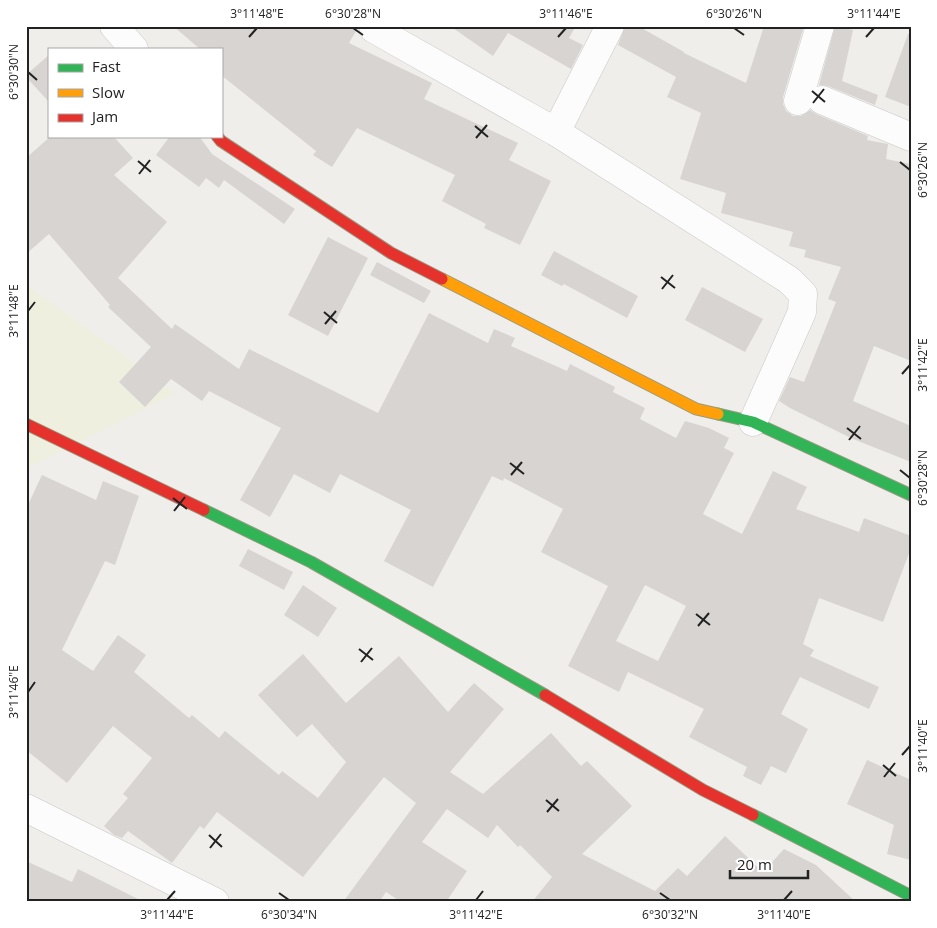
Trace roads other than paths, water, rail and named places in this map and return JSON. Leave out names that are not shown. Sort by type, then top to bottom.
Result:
[{"type":"street","points":[[114,26],[133,48]]},
{"type":"street","points":[[556,132],[610,26]]},
{"type":"street","points":[[820,26],[810,100],[911,137]]},
{"type":"street","points":[[374,29],[556,132],[788,280],[803,294],[802,312],[752,422]]},
{"type":"street","points":[[219,138],[391,253],[696,409],[752,422],[911,495]]},
{"type":"street","points":[[26,424],[311,562],[509,674],[702,790],[911,897]]},
{"type":"street","points":[[26,808],[215,902]]},
{"type":"street","points":[[900,902],[911,897]]}]
